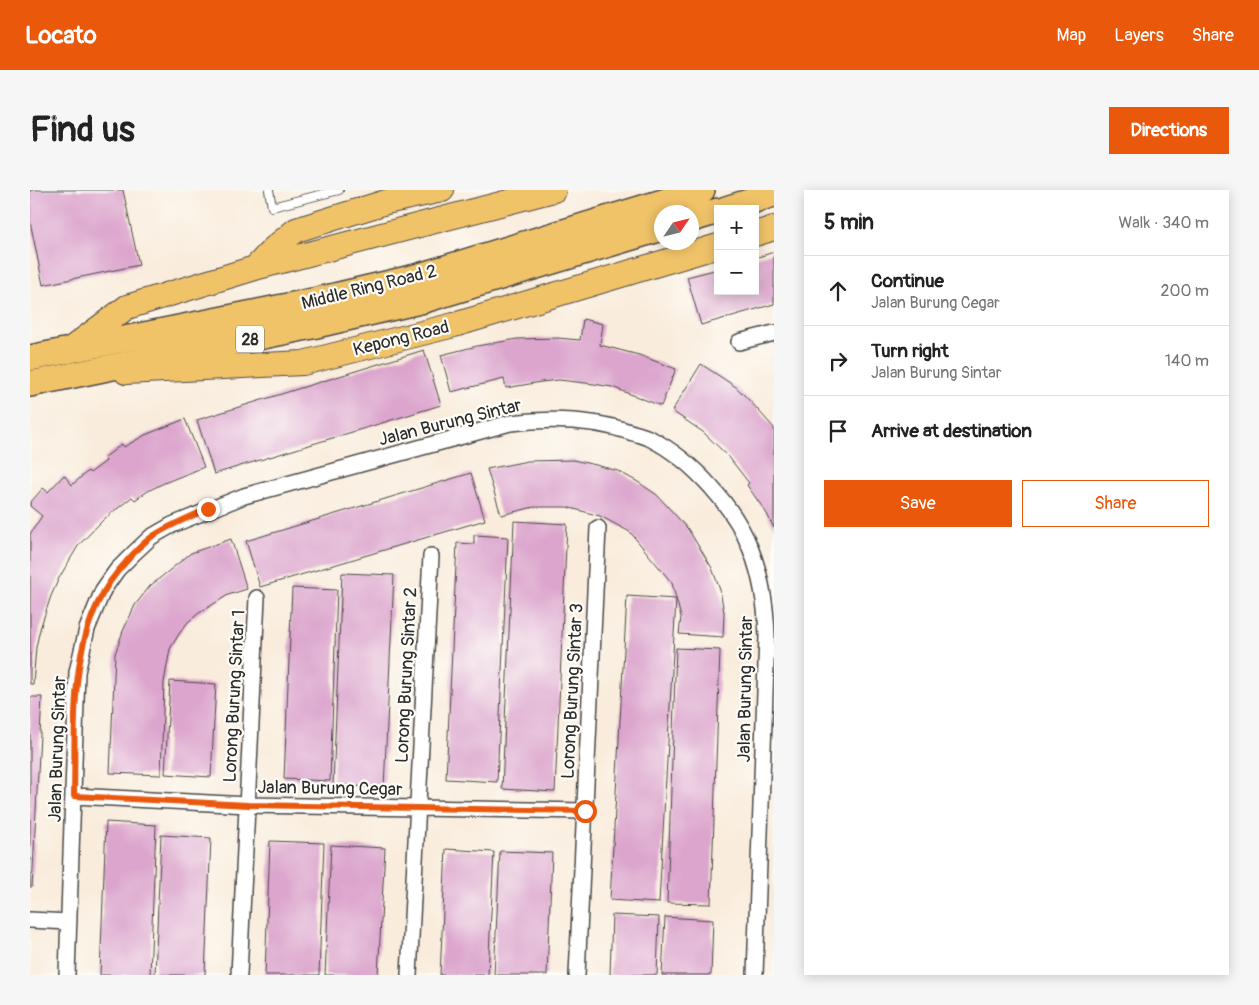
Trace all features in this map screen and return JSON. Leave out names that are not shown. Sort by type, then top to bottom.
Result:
[{"type":"highway","name":"Middle Ring Road 2","points":[[30,384],[312,326],[702,190]]},
{"type":"highway","points":[[739,205],[774,194]]},
{"type":"highway","points":[[699,217],[714,212]]},
{"type":"highway","name":"Middle Ring Road 2","points":[[30,358],[318,300],[420,288],[654,230]]},
{"type":"main road","points":[[255,268],[273,249],[296,230],[391,196],[442,190]]},
{"type":"main road","points":[[68,351],[128,307],[255,268],[554,190]]},
{"type":"main road","points":[[759,233],[774,228]]},
{"type":"main road","name":"Kepong Road","points":[[75,375],[303,363],[454,325],[714,247]]},
{"type":"street","points":[[739,342],[774,332]]},
{"type":"street","name":"Jalan Burung Sintar","points":[[67,975],[77,672],[87,629],[103,590],[117,570],[152,537],[172,525],[244,496],[510,423],[543,420],[594,422],[651,439],[693,470],[708,484],[732,515],[751,549],[762,588],[766,611],[767,636],[767,853],[754,975]]},
{"type":"street","name":"Lorong Burung Sintar 3","points":[[577,975],[598,528]]},
{"type":"street","name":"Lorong Burung Sintar 2","points":[[409,975],[432,556]]},
{"type":"street","name":"Lorong Burung Sintar 1","points":[[239,975],[257,598]]},
{"type":"street","name":"Jalan Burung Cegar","points":[[74,796],[248,805],[585,811]]},
{"type":"street","points":[[30,920],[69,922]]},
{"type":"lane","points":[[268,190],[272,206],[338,190]]},
{"type":"building","points":[[30,190],[123,190],[139,265],[43,285],[30,221]]},
{"type":"building","points":[[774,252],[774,304],[701,325],[687,277],[714,270],[714,295],[759,295],[759,257]]},
{"type":"building","points":[[583,319],[603,324],[600,345],[639,355],[676,369],[661,406],[612,387],[559,380],[506,388],[504,379],[451,392],[441,355],[517,339],[558,338],[580,340]]},
{"type":"building","points":[[424,350],[441,405],[214,474],[197,420]]},
{"type":"building","points":[[701,364],[736,387],[774,428],[774,528],[767,514],[747,485],[749,483],[728,456],[703,432],[672,411]]},
{"type":"building","points":[[185,419],[204,467],[164,483],[135,500],[132,497],[103,520],[78,546],[59,578],[51,596],[40,629],[36,647],[33,684],[30,684],[30,534],[42,516],[30,506],[30,503],[43,488],[48,492],[64,475],[72,485],[88,471],[90,473],[106,461],[104,458],[122,444],[124,447],[145,435]]},
{"type":"building","points":[[573,460],[618,471],[638,482],[657,495],[688,529],[712,568],[720,590],[724,612],[723,637],[679,634],[681,617],[672,583],[630,532],[600,516],[567,507],[534,507],[501,515],[487,469],[528,461]]},
{"type":"building","points":[[471,473],[485,520],[260,587],[246,541]]},
{"type":"building","points":[[514,521],[567,524],[555,792],[502,789]]},
{"type":"building","points":[[474,535],[508,537],[497,782],[446,779],[457,543],[474,544]]},
{"type":"building","points":[[231,539],[247,589],[228,595],[199,613],[188,622],[170,649],[164,682],[161,775],[110,773],[115,654],[135,605],[150,586],[191,553]]},
{"type":"building","points":[[342,573],[394,575],[384,788],[333,785]]},
{"type":"building","points":[[292,588],[337,590],[330,781],[284,779]]},
{"type":"building","points":[[627,596],[676,599],[659,903],[610,900]]},
{"type":"building","points":[[676,648],[720,650],[711,904],[667,903]]},
{"type":"building","points":[[170,681],[216,684],[211,777],[165,774]]},
{"type":"building","points":[[30,697],[42,697],[32,887],[30,887]]},
{"type":"building","points":[[106,822],[156,825],[150,975],[100,975]]},
{"type":"building","points":[[161,835],[211,838],[205,975],[155,975]]},
{"type":"building","points":[[270,841],[324,843],[319,975],[265,975]]},
{"type":"building","points":[[331,845],[385,848],[378,975],[325,975]]},
{"type":"building","points":[[446,849],[494,852],[488,975],[440,975]]},
{"type":"building","points":[[500,851],[552,853],[547,975],[494,975]]},
{"type":"building","points":[[612,915],[659,917],[657,975],[610,975]]},
{"type":"building","points":[[665,917],[713,920],[711,975],[662,975]]},
{"type":"route","points":[[208,509],[172,525],[152,537],[134,552],[117,570],[103,590],[94,609],[87,629],[77,672],[74,796],[248,805],[585,811]]}]
